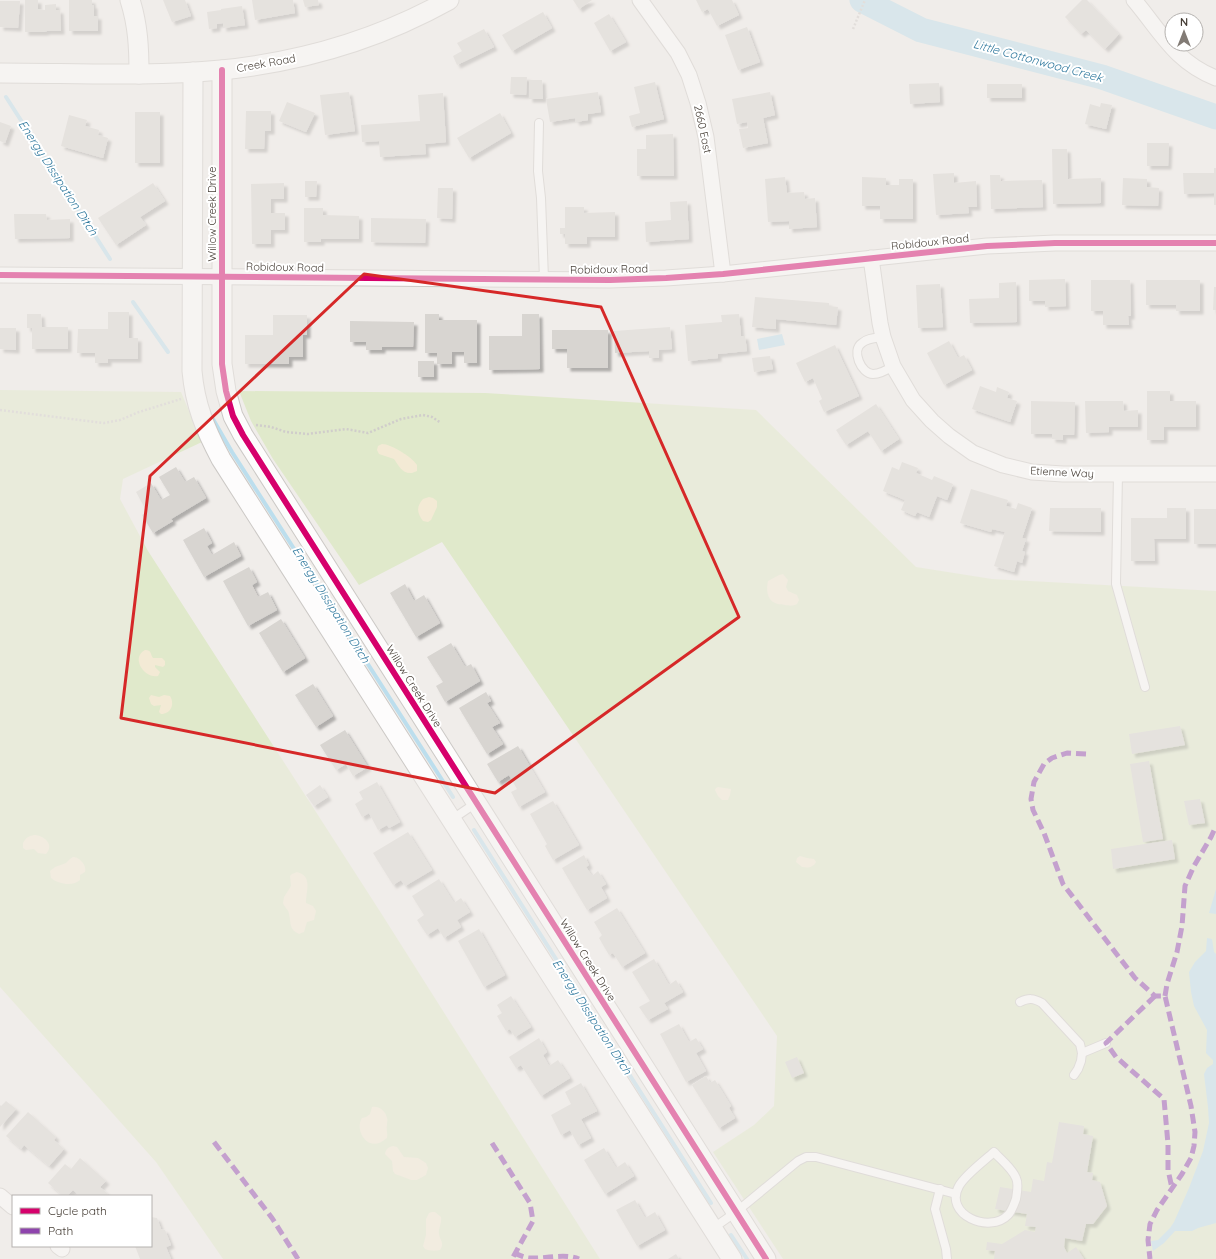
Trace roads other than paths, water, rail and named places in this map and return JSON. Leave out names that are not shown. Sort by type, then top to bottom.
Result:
[{"type":"street","points":[[130,0],[135,15],[138,38],[139,74]]},
{"type":"street","name":"Creek Road","points":[[0,73],[139,74],[222,70],[258,65],[288,60],[352,42],[412,19],[449,0]]},
{"type":"street","name":"2660 East","points":[[640,0],[678,53],[689,75],[698,103],[706,137],[723,274]]},
{"type":"street","points":[[1134,0],[1176,53],[1203,73],[1216,78]]},
{"type":"street","name":"Willow Creek Drive","points":[[222,70],[222,364],[226,391],[233,416],[243,436],[766,1259]]},
{"type":"street","name":"Willow Creek Drive","points":[[193,72],[192,371],[198,407],[207,433],[221,459],[732,1259]]},
{"type":"street","name":"Robidoux Road","points":[[0,275],[617,280],[723,274],[994,245],[1055,243],[1216,243]]},
{"type":"street","name":"Etienne Way","points":[[871,258],[880,323],[893,366],[913,400],[932,421],[949,436],[973,453],[1003,465],[1032,472],[1063,474],[1216,474]]},
{"type":"street","points":[[0,1196],[12,1206]]},
{"type":"lane","points":[[539,123],[538,171],[541,198],[544,279]]},
{"type":"lane","points":[[883,337],[862,342],[858,346],[858,358],[863,370],[868,373],[880,373],[893,366]]},
{"type":"lane","points":[[1118,474],[1116,584],[1145,687]]},
{"type":"lane","points":[[451,820],[476,803]]},
{"type":"lane","points":[[1020,1002],[1029,998],[1036,999],[1042,1003],[1080,1044],[1082,1053],[1078,1069],[1074,1075]]},
{"type":"lane","points":[[1082,1053],[1106,1043]]},
{"type":"lane","points":[[994,1152],[1017,1178],[1017,1194],[1012,1209],[1008,1215],[1001,1220],[992,1222],[979,1221],[963,1214],[956,1201],[956,1194],[962,1181],[994,1152]]},
{"type":"lane","points":[[712,1229],[736,1212],[798,1161],[806,1157],[816,1156],[956,1194]]},
{"type":"lane","points":[[940,1189],[935,1209],[947,1259]]},
{"type":"water","points":[[782,334],[785,345],[759,350],[757,339]]},
{"type":"water","points":[[1216,889],[1216,914],[1209,913]]},
{"type":"water","points":[[1207,938],[1212,939],[1214,952],[1216,954],[1216,1223],[1192,1231],[1175,1231],[1164,1243],[1153,1251],[1151,1241],[1158,1240],[1170,1228],[1189,1188],[1203,1151],[1209,1123],[1204,1074],[1207,1068],[1213,1064],[1213,1060],[1206,1053],[1207,1030],[1194,1006],[1189,972],[1195,962],[1206,951]]},
{"type":"waterway","name":"Little Cottonwood Creek","points":[[862,0],[921,30],[1102,77],[1216,117]]},
{"type":"waterway","name":"Energy Dissipation Ditch","points":[[6,97],[110,259]]},
{"type":"waterway","name":"Energy Dissipation Ditch","points":[[133,302],[168,352]]},
{"type":"waterway","name":"Energy Dissipation Ditch","points":[[210,414],[232,452],[453,797]]},
{"type":"waterway","name":"Energy Dissipation Ditch","points":[[474,830],[711,1203]]},
{"type":"waterway","name":"Energy Dissipation Ditch","points":[[731,1235],[747,1259]]}]
